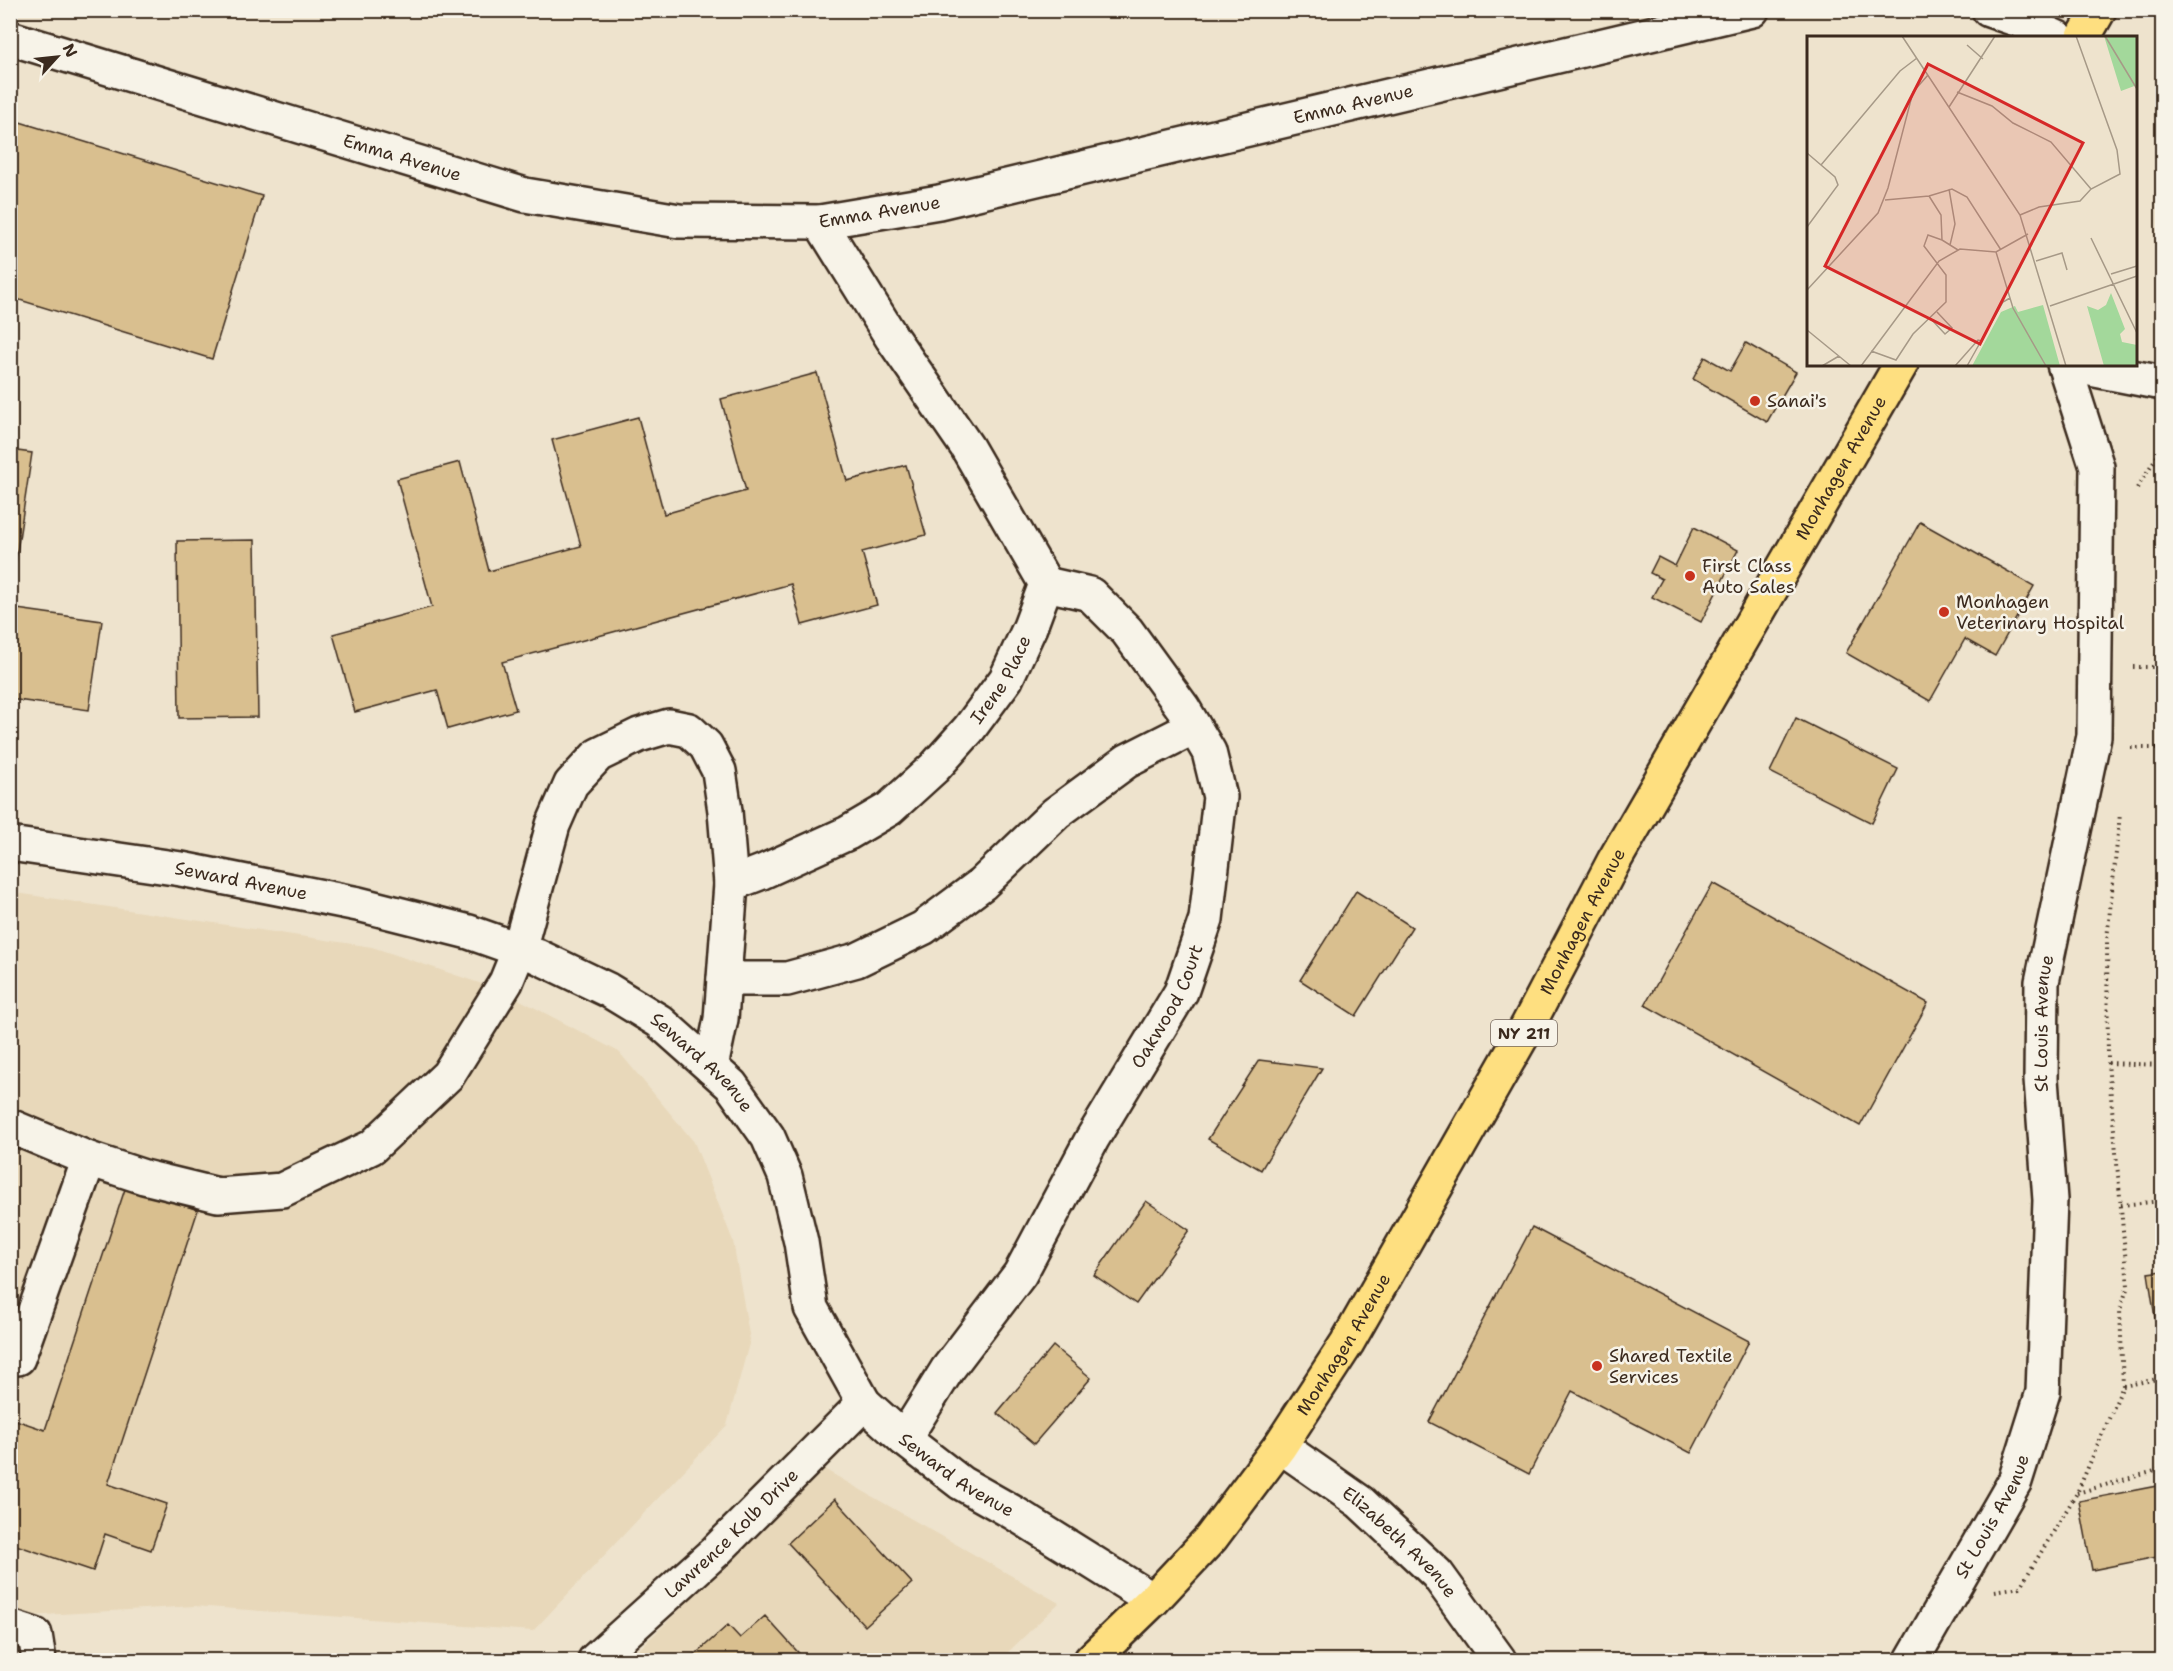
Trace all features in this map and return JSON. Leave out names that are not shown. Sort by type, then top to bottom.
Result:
[{"type":"main road","points":[[2084,36],[2099,10]]},
{"type":"main road","name":"Monhagen Avenue","points":[[1090,1660],[1154,1600],[1211,1538],[1280,1446],[1347,1343],[1527,1027],[1620,851],[1900,366]]},
{"type":"street","name":"Emma Avenue","points":[[10,38],[525,195],[679,221],[820,222],[939,202],[1752,10]]},
{"type":"street","points":[[1989,10],[2054,36]]},
{"type":"street","points":[[820,222],[892,338],[967,447],[1046,584]]},
{"type":"street","name":"St Louis Avenue","points":[[1912,1660],[2015,1481],[2043,1392],[2050,1200],[2041,1079],[2042,982],[2094,736],[2097,467],[2065,366]]},
{"type":"street","points":[[2075,366],[2163,382]]},
{"type":"street","name":"Oakwood Court","points":[[904,1439],[947,1370],[1020,1274],[1092,1139],[1181,992],[1206,919],[1220,797],[1209,752],[1183,708],[1126,631],[1090,594],[1046,584]]},
{"type":"street","name":"Irene Place","points":[[731,884],[849,832],[889,809],[934,768],[969,729],[1006,679],[1030,627],[1046,584]]},
{"type":"street","points":[[10,1126],[89,1159],[144,1177],[218,1195],[282,1190],[372,1147],[448,1075],[506,982],[519,950],[553,825],[571,784],[598,755],[639,735],[669,726],[689,730],[706,746],[719,771],[725,811],[731,884],[721,1019],[711,1067]]},
{"type":"street","points":[[724,979],[787,979],[857,960],[923,928],[982,884],[1056,813],[1127,761],[1194,727]]},
{"type":"street","name":"Seward Avenue","points":[[10,844],[182,870],[358,904],[469,932],[537,957],[608,990],[659,1021],[731,1085],[768,1137],[785,1176],[801,1242],[811,1308],[864,1403],[904,1439],[961,1483],[1154,1600]]},
{"type":"street","points":[[10,1356],[18,1358],[89,1159]]},
{"type":"street","name":"Lawrence Kolb Drive","points":[[595,1660],[716,1551],[864,1403]]},
{"type":"street","name":"Elizabeth Avenue","points":[[1280,1446],[1360,1502],[1437,1574],[1499,1660]]},
{"type":"street","points":[[10,1627],[35,1635],[39,1660]]},
{"type":"path","points":[[2135,498],[2137,487],[2159,453],[2163,451]]},
{"type":"path","points":[[2133,657],[2133,667],[2163,668]]},
{"type":"path","points":[[2130,748],[2163,748]]},
{"type":"path","points":[[1988,1593],[2020,1587],[2077,1493],[2123,1386],[2120,1310],[2128,1286],[2108,1064],[2107,939],[2121,809]]},
{"type":"path","points":[[2108,1064],[2163,1065]]},
{"type":"path","points":[[2121,1205],[2163,1201]]},
{"type":"path","points":[[2123,1386],[2163,1378]]},
{"type":"path","points":[[2077,1493],[2163,1469]]},
{"type":"shaded area","points":[[10,892],[372,947],[503,991],[619,1052],[694,1142],[733,1241],[750,1340],[727,1425],[533,1631],[194,1606],[11,1617]]},
{"type":"shaded area","points":[[824,1469],[1059,1603],[1000,1660],[628,1660]]},
{"type":"building","points":[[10,119],[262,196],[212,359],[10,297]]},
{"type":"building","name":"Sanai's","points":[[1746,343],[1796,372],[1767,422],[1693,379],[1705,357],[1730,371]]},
{"type":"building","points":[[817,373],[847,481],[906,465],[926,535],[862,552],[877,605],[802,625],[791,584],[502,662],[516,710],[448,729],[437,690],[355,712],[333,634],[432,607],[397,479],[460,462],[489,571],[581,546],[552,440],[638,417],[664,514],[746,491],[721,399]]},
{"type":"building","points":[[10,450],[32,453],[10,598]]},
{"type":"building","name":"Monhagen Veterinary Hospital","points":[[1920,522],[2034,586],[1995,656],[1965,639],[1930,701],[1846,653]]},
{"type":"building","name":"First Class Auto Sales","points":[[1694,527],[1738,550],[1701,622],[1652,597],[1662,579],[1650,573],[1658,557],[1675,566]]},
{"type":"building","points":[[255,540],[258,717],[179,718],[177,541]]},
{"type":"building","points":[[10,608],[102,621],[89,710],[10,699]]},
{"type":"building","points":[[1796,718],[1898,769],[1872,823],[1770,772]]},
{"type":"building","points":[[1713,883],[1928,1003],[1860,1126],[1645,1005]]},
{"type":"building","points":[[1356,891],[1412,927],[1356,1016],[1300,980]]},
{"type":"building","points":[[1259,1060],[1322,1068],[1261,1170],[1208,1139]]},
{"type":"building","points":[[126,1186],[198,1210],[108,1484],[167,1504],[151,1550],[105,1534],[93,1571],[10,1543],[10,1418],[45,1430]]},
{"type":"building","points":[[1146,1201],[1189,1230],[1136,1304],[1094,1275]]},
{"type":"building","name":"Shared Textile Services","points":[[1532,1227],[1749,1341],[1691,1453],[1572,1391],[1529,1474],[1429,1422]]},
{"type":"building","points":[[2162,1271],[2162,1343],[2159,1343],[2148,1273]]},
{"type":"building","points":[[1053,1346],[1091,1378],[1034,1444],[997,1413]]},
{"type":"building","points":[[2162,1485],[2162,1556],[2092,1570],[2079,1501]]},
{"type":"building","points":[[835,1499],[912,1583],[865,1626],[788,1543]]},
{"type":"building","points":[[765,1616],[805,1660],[689,1660],[728,1625],[740,1638]]},
{"type":"place","name":"Sanai's","points":[[1755,401]]},
{"type":"place","name":"First Class Auto Sales","points":[[1690,576]]},
{"type":"place","name":"Monhagen Veterinary Hospital","points":[[1944,612]]},
{"type":"place","name":"Shared Textile Services","points":[[1597,1366]]}]
